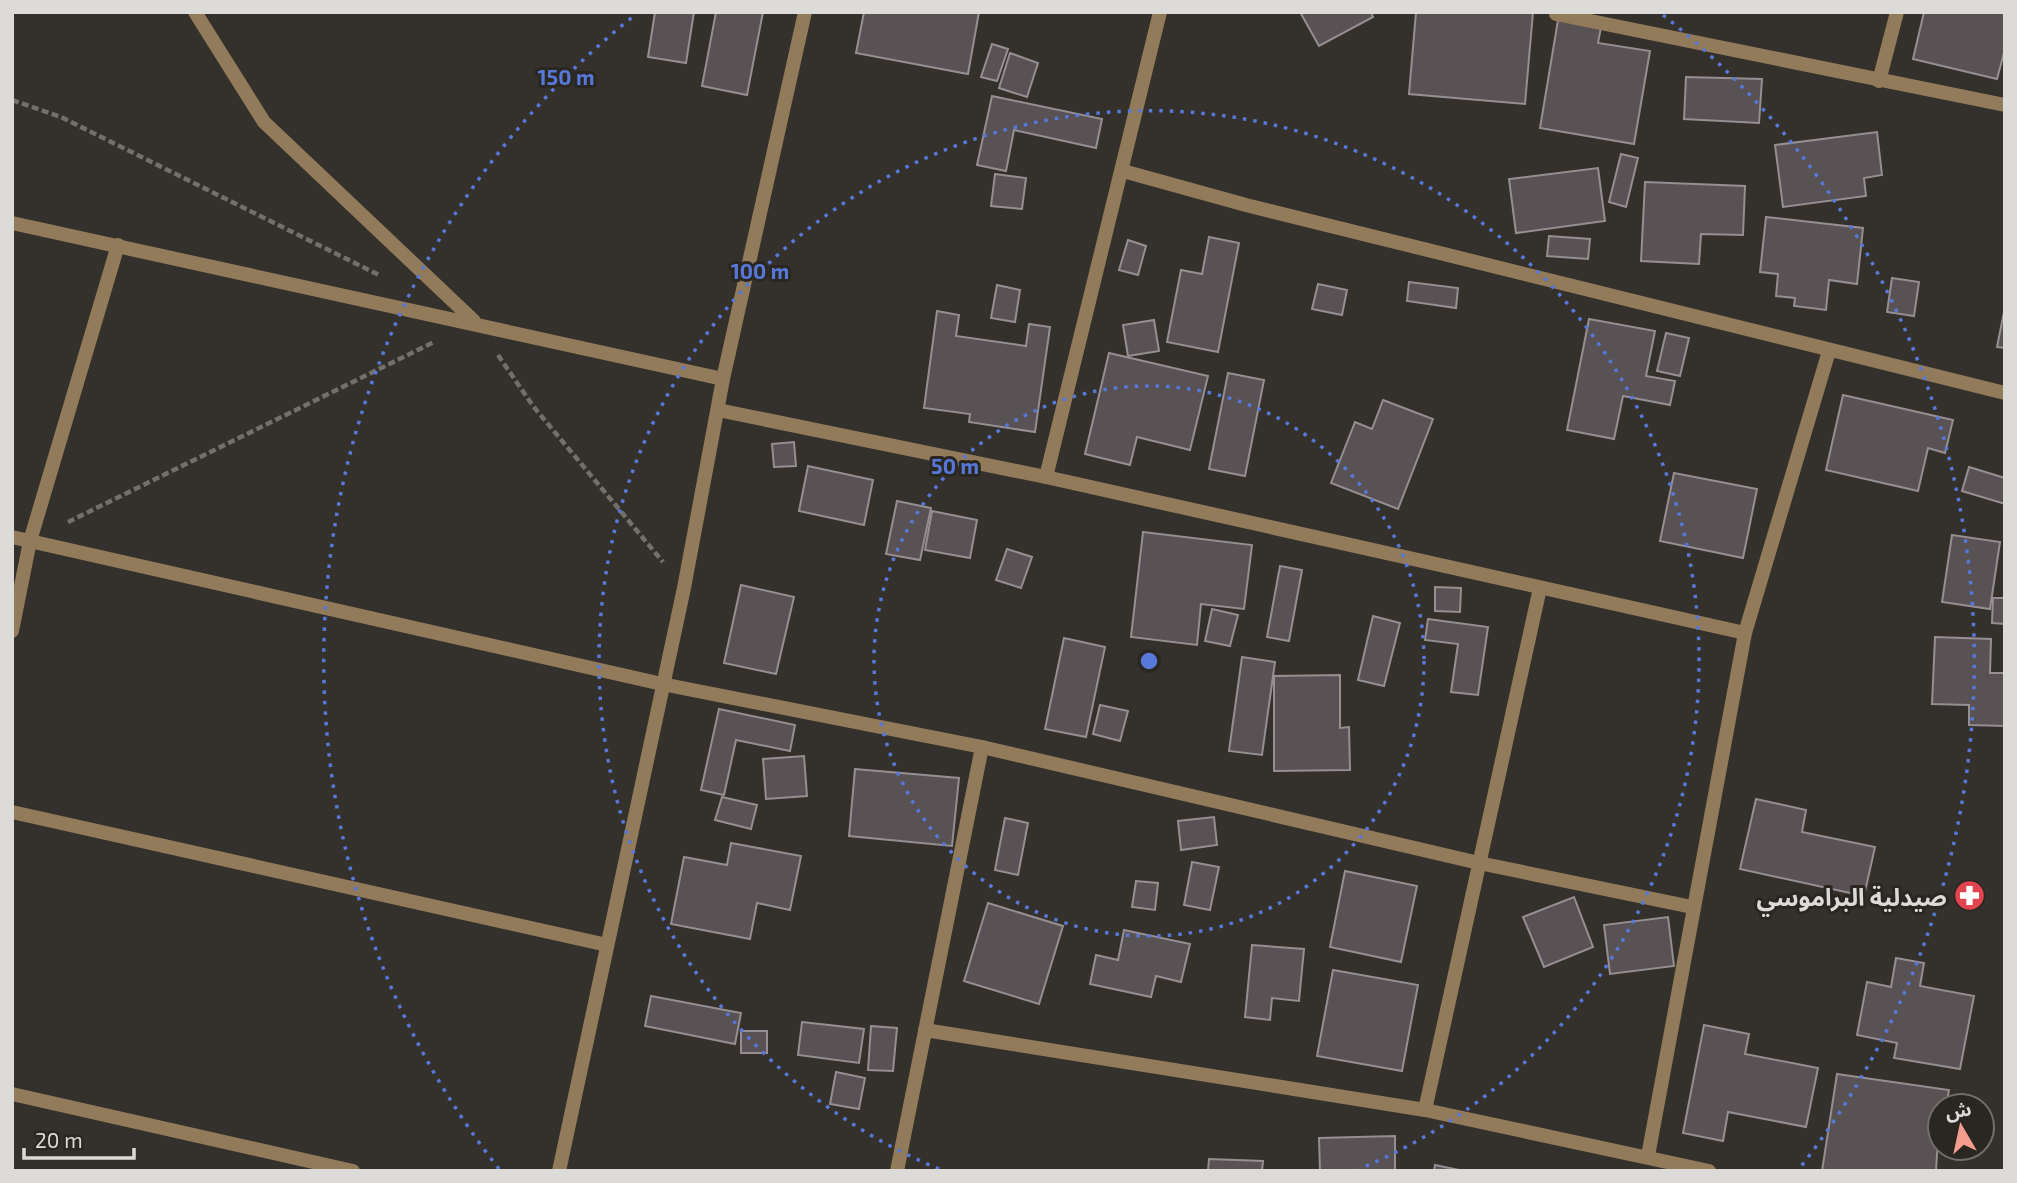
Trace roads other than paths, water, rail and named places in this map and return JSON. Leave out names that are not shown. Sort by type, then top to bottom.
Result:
[{"type":"street","points":[[195,12],[264,122],[475,322]]},
{"type":"street","points":[[559,1171],[684,588],[723,379],[805,12]]},
{"type":"street","points":[[1046,477],[1160,12]]},
{"type":"street","points":[[1879,81],[1897,12]]},
{"type":"street","points":[[1552,13],[2005,105]]},
{"type":"street","points":[[1123,170],[1246,205],[2005,393]]},
{"type":"street","points":[[12,223],[475,322],[723,379]]},
{"type":"street","points":[[12,631],[30,541],[118,245]]},
{"type":"street","points":[[1648,1156],[1692,907],[1745,633],[1829,351]]},
{"type":"street","points":[[718,410],[1046,477],[1745,633]]},
{"type":"street","points":[[12,537],[662,684],[982,747],[1479,863],[1692,907]]},
{"type":"street","points":[[1425,1110],[1540,588]]},
{"type":"street","points":[[897,1171],[982,747]]},
{"type":"street","points":[[12,812],[607,945]]},
{"type":"street","points":[[925,1030],[1425,1110],[1709,1171]]},
{"type":"street","points":[[12,1094],[353,1171]]},
{"type":"place","name":"صيدلية البراموسي","points":[[1970,896]]}]
